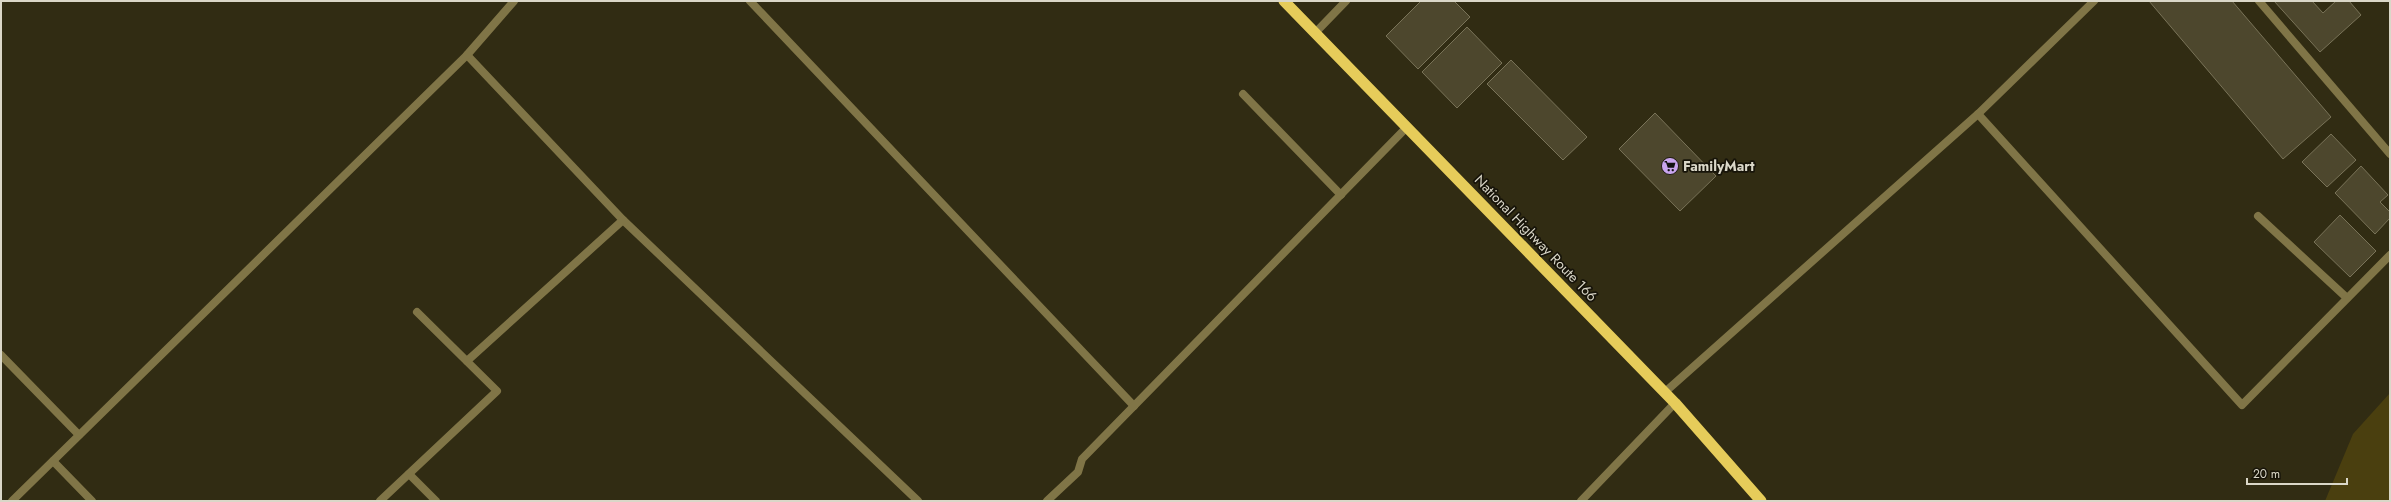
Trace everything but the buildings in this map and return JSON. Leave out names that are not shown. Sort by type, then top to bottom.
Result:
[{"type":"highway","name":"National Highway Route 166","points":[[1284,1],[1665,392],[1761,501]]},
{"type":"street","points":[[12,501],[467,56],[514,1]]},
{"type":"street","points":[[750,1],[1134,406]]},
{"type":"street","points":[[1315,33],[1346,1]]},
{"type":"street","points":[[1665,392],[1978,114],[2094,1]]},
{"type":"street","points":[[2260,1],[2390,154]]},
{"type":"street","points":[[467,56],[623,220],[918,501]]},
{"type":"street","points":[[1243,94],[1341,196]]},
{"type":"street","points":[[1978,114],[2242,406],[2390,255]]},
{"type":"street","points":[[1047,501],[1078,472],[1082,459],[1407,127]]},
{"type":"street","points":[[2258,216],[2347,298]]},
{"type":"street","points":[[467,362],[623,220]]},
{"type":"street","points":[[380,501],[497,391],[417,312]]},
{"type":"street","points":[[1,355],[79,435]]},
{"type":"street","points":[[1581,501],[1675,403]]},
{"type":"street","points":[[53,461],[92,501]]},
{"type":"street","points":[[409,474],[436,501]]},
{"type":"shaded area","points":[[2390,393],[2390,501],[2325,501],[2353,434]]},
{"type":"place","name":"FamilyMart","points":[[1670,166]]}]
